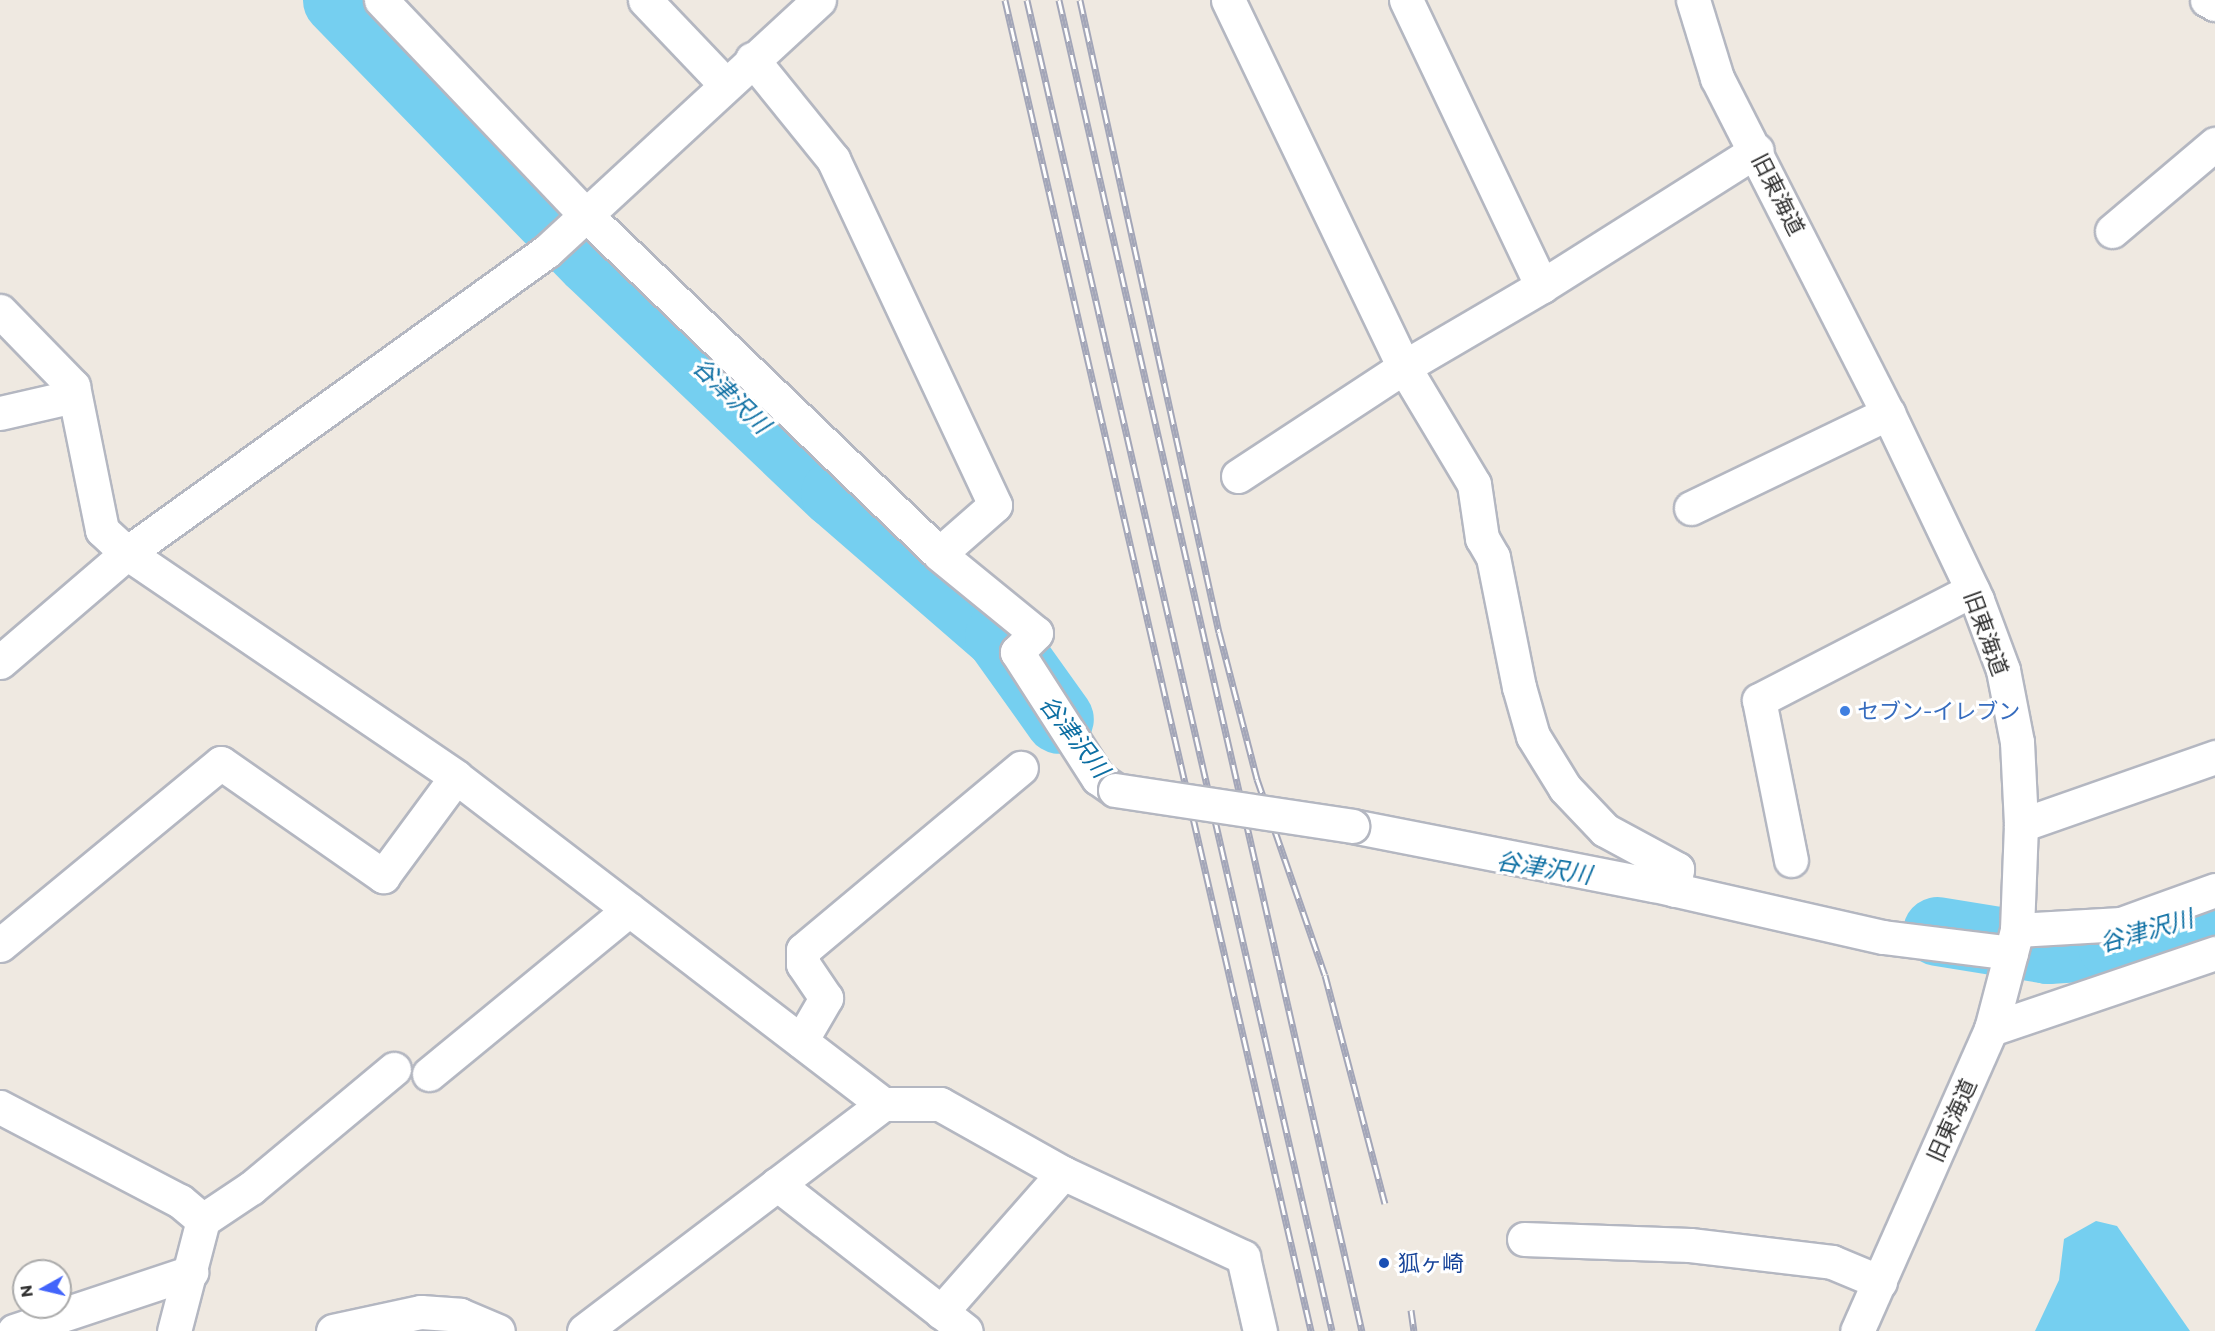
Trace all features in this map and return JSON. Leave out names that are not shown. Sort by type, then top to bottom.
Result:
[{"type":"street","points":[[381,0],[586,215],[939,554],[1036,633],[1017,652],[1098,778],[1115,790],[1352,826],[1674,890],[1883,936],[2014,942],[2121,924],[2215,890]]},
{"type":"street","points":[[645,0],[725,84]]},
{"type":"street","points":[[0,662],[128,553],[548,251],[725,84],[819,0]]},
{"type":"street","points":[[1228,0],[1404,367],[1474,484],[1482,538],[1493,557],[1519,687],[1533,736],[1565,788],[1605,830],[1677,869],[1674,890]]},
{"type":"street","points":[[1406,0],[1542,286]]},
{"type":"street","name":"旧東海道","points":[[1693,0],[1717,78],[1757,150],[1888,413],[1972,590],[2003,670],[2017,742],[2021,825],[2014,942],[1991,1029],[1857,1331]]},
{"type":"street","points":[[2207,0],[2215,4]]},
{"type":"street","points":[[752,59],[832,159],[995,505],[939,554]]},
{"type":"street","points":[[2112,231],[2215,144]]},
{"type":"street","points":[[1238,476],[1404,367],[1542,286],[1757,150]]},
{"type":"street","points":[[0,311],[73,386],[102,530],[128,553],[456,777],[883,1104]]},
{"type":"street","points":[[0,413],[74,396]]},
{"type":"street","points":[[1691,508],[1888,413]]},
{"type":"street","points":[[1791,860],[1759,700],[1972,590]]},
{"type":"street","points":[[2021,825],[2215,757]]},
{"type":"street","points":[[0,945],[221,763],[383,876],[456,777]]},
{"type":"street","points":[[801,1041],[826,998],[803,964],[803,950],[1022,768]]},
{"type":"street","points":[[429,1074],[629,910]]},
{"type":"street","points":[[1991,1029],[2215,953]]},
{"type":"street","points":[[174,1331],[203,1220],[251,1188],[394,1069]]},
{"type":"street","points":[[584,1331],[883,1104],[940,1104],[1063,1173],[1244,1257],[1260,1331]]},
{"type":"street","points":[[0,1107],[180,1202],[203,1220]]},
{"type":"street","points":[[941,1311],[1063,1173]]},
{"type":"street","points":[[777,1184],[966,1331]]},
{"type":"street","points":[[1524,1239],[1690,1245],[1832,1262],[1880,1282]]},
{"type":"street","points":[[14,1331],[191,1272]]},
{"type":"street","points":[[333,1331],[421,1312],[460,1316],[498,1331]]},
{"type":"water","points":[[2096,1221],[2117,1226],[2190,1331],[2035,1331],[2059,1280],[2064,1239]]},
{"type":"waterway","name":"谷津沢川","points":[[337,0],[590,260],[835,493],[999,635],[1059,719]]},
{"type":"waterway","name":"谷津沢川","points":[[1937,931],[2048,949],[2112,945],[2215,909]]},
{"type":"railway","points":[[1005,0],[1311,1331]]},
{"type":"railway","points":[[1027,0],[1332,1331]]},
{"type":"railway","points":[[1059,0],[1362,1331]]},
{"type":"railway","points":[[1080,0],[1219,632],[1257,779],[1325,975],[1385,1203]]},
{"type":"railway","points":[[1411,1310],[1414,1331]]},
{"type":"place","name":"セブン-イレブン","points":[[1845,711]]},
{"type":"place","name":"狐ヶ崎","points":[[1384,1263]]}]
